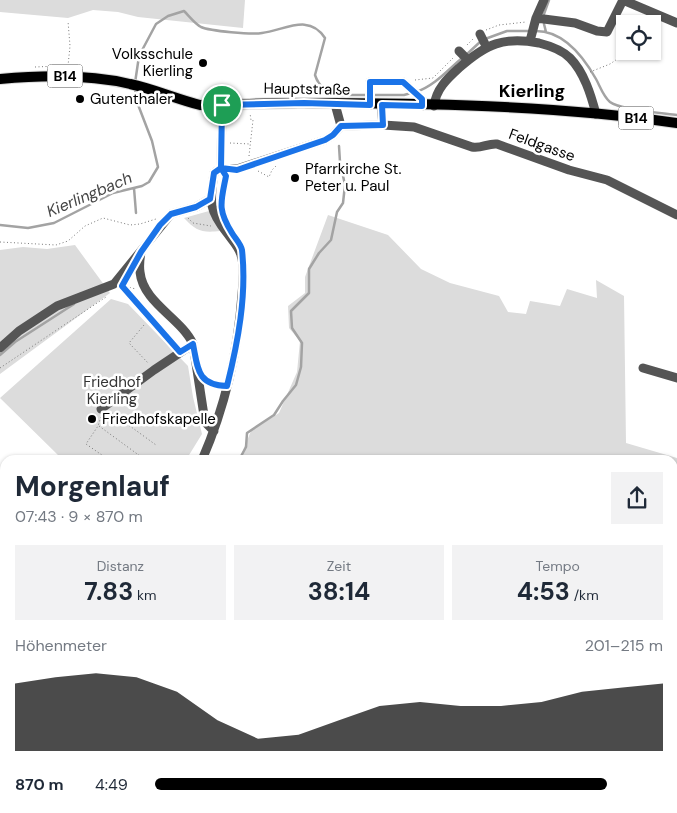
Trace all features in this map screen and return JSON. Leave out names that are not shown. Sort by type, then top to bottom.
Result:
[{"type":"main road","name":"Hauptstraße","points":[[0,79],[59,76],[114,80],[200,105],[370,102],[382,105],[420,101],[434,106],[526,108],[677,123]]},
{"type":"street","points":[[531,38],[535,20],[544,0]]},
{"type":"street","points":[[535,20],[575,23],[597,31],[607,32],[622,0],[677,23]]},
{"type":"street","points":[[480,34],[487,48]]},
{"type":"street","points":[[434,106],[435,98],[445,81],[468,60],[487,48],[508,40],[531,38],[570,57],[578,67],[590,92],[596,114]]},
{"type":"street","points":[[460,51],[468,60]]},
{"type":"street","points":[[370,102],[370,82],[403,82],[420,101]]},
{"type":"street","points":[[335,104],[341,126]]},
{"type":"street","points":[[221,168],[222,105]]},
{"type":"street","points":[[204,455],[221,413],[240,330],[243,282],[243,261],[241,255],[212,209],[210,199],[214,173],[221,168],[237,170],[325,140],[333,135],[341,126],[383,125],[382,105]]},
{"type":"street","name":"Feldgasse","points":[[383,125],[414,127],[476,148],[492,143],[498,144],[569,170],[606,180],[677,215]]},
{"type":"street","points":[[0,348],[19,331],[57,306],[114,284],[141,252],[160,225],[171,214],[196,207],[210,199]]},
{"type":"street","points":[[141,252],[140,273],[144,286],[152,298],[189,334],[199,374],[199,388],[205,422],[214,431]]},
{"type":"street","points":[[103,408],[193,344]]},
{"type":"street","points":[[643,368],[677,378]]},
{"type":"path","points":[[68,21],[70,46],[68,67]]},
{"type":"path","points":[[588,73],[616,60]]},
{"type":"path","points":[[249,152],[253,120],[250,120],[250,114]]},
{"type":"path","points":[[222,143],[250,144]]},
{"type":"path","points":[[269,177],[276,166]]},
{"type":"path","points":[[220,206],[226,176],[221,168]]},
{"type":"path","points":[[184,210],[193,223],[209,226],[221,225]]},
{"type":"path","points":[[0,242],[56,245],[68,241],[85,226],[102,218],[130,225],[140,224],[171,214]]},
{"type":"path","points":[[136,289],[122,286],[180,352]]},
{"type":"path","points":[[0,368],[106,297]]},
{"type":"path","points":[[144,326],[129,343],[154,370]]},
{"type":"path","points":[[199,374],[208,382],[227,386]]},
{"type":"path","points":[[102,455],[86,444],[100,422],[103,408],[156,445]]},
{"type":"path","points":[[98,426],[139,455]]},
{"type":"green space","points":[[0,0],[245,0],[243,28],[138,17],[118,12],[93,10],[68,18],[0,12]]},
{"type":"green space","points":[[209,211],[220,231],[208,232],[200,230],[192,226],[184,218]]},
{"type":"green space","points":[[328,215],[388,235],[421,269],[450,283],[499,296],[508,312],[526,314],[530,301],[560,306],[567,289],[597,298],[596,280],[624,296],[626,443],[667,455],[241,455],[251,431],[279,413],[297,372],[300,341],[289,328],[288,306],[305,293],[305,277]]},
{"type":"green space","points":[[75,245],[110,293],[0,374],[0,250],[23,247],[47,249]]},
{"type":"green space","name":"Friedhof Kierling","points":[[111,299],[128,304],[188,366],[202,434],[189,455],[58,455],[0,398]]},
{"type":"waterway","points":[[544,14],[549,0]]},
{"type":"waterway","name":"Kierlingbach","points":[[135,83],[139,56],[156,24],[168,16],[184,11],[201,27],[222,31],[257,33],[296,25],[312,26],[319,30],[325,38],[315,75],[321,86],[327,91],[338,95],[404,95],[411,93]]},
{"type":"waterway","name":"Kierlingbach","points":[[544,24],[546,32]]},
{"type":"waterway","name":"Kierlingbach","points":[[485,39],[507,31],[531,31]]},
{"type":"waterway","name":"Kierlingbach","points":[[536,31],[555,35],[572,46],[585,62],[608,100],[615,105],[677,115]]},
{"type":"waterway","name":"Kierlingbach","points":[[466,55],[480,42]]},
{"type":"waterway","name":"Kierlingbach","points":[[416,92],[435,82],[462,58]]},
{"type":"waterway","name":"Kierlingbach","points":[[0,225],[28,228],[54,223],[113,193],[142,186],[149,182],[158,167],[152,141],[137,102],[135,89]]},
{"type":"waterway","points":[[242,455],[246,447],[247,433],[274,415],[296,385],[301,367],[302,343],[292,328],[291,311],[309,293],[309,269],[319,253],[331,240],[337,212],[343,203],[345,185],[339,146]]},
{"type":"waterway","points":[[134,188],[136,213]]},
{"type":"waterway","points":[[0,355],[15,342],[74,304]]},
{"type":"place","name":"Volksschule Kierling","points":[[203,63]]},
{"type":"place","name":"Gutenthaler","points":[[80,99]]},
{"type":"place","name":"Pfarrkirche St. Peter u. Paul","points":[[295,178]]},
{"type":"place","name":"Friedhofskapelle","points":[[92,419]]},
{"type":"district","name":"Kierling","points":[[532,91]]},
{"type":"route","points":[[222,105],[221,168],[214,173],[210,199],[196,207],[171,214],[160,225],[141,252],[122,286],[180,352],[193,344],[199,374],[208,382],[227,386],[240,330],[243,261],[241,255],[242,248],[224,220],[220,206],[226,176],[221,168],[237,170],[325,140],[333,135],[341,126],[383,125],[382,105],[422,106],[422,99],[403,82],[370,82],[370,105],[304,103],[222,105]]}]
